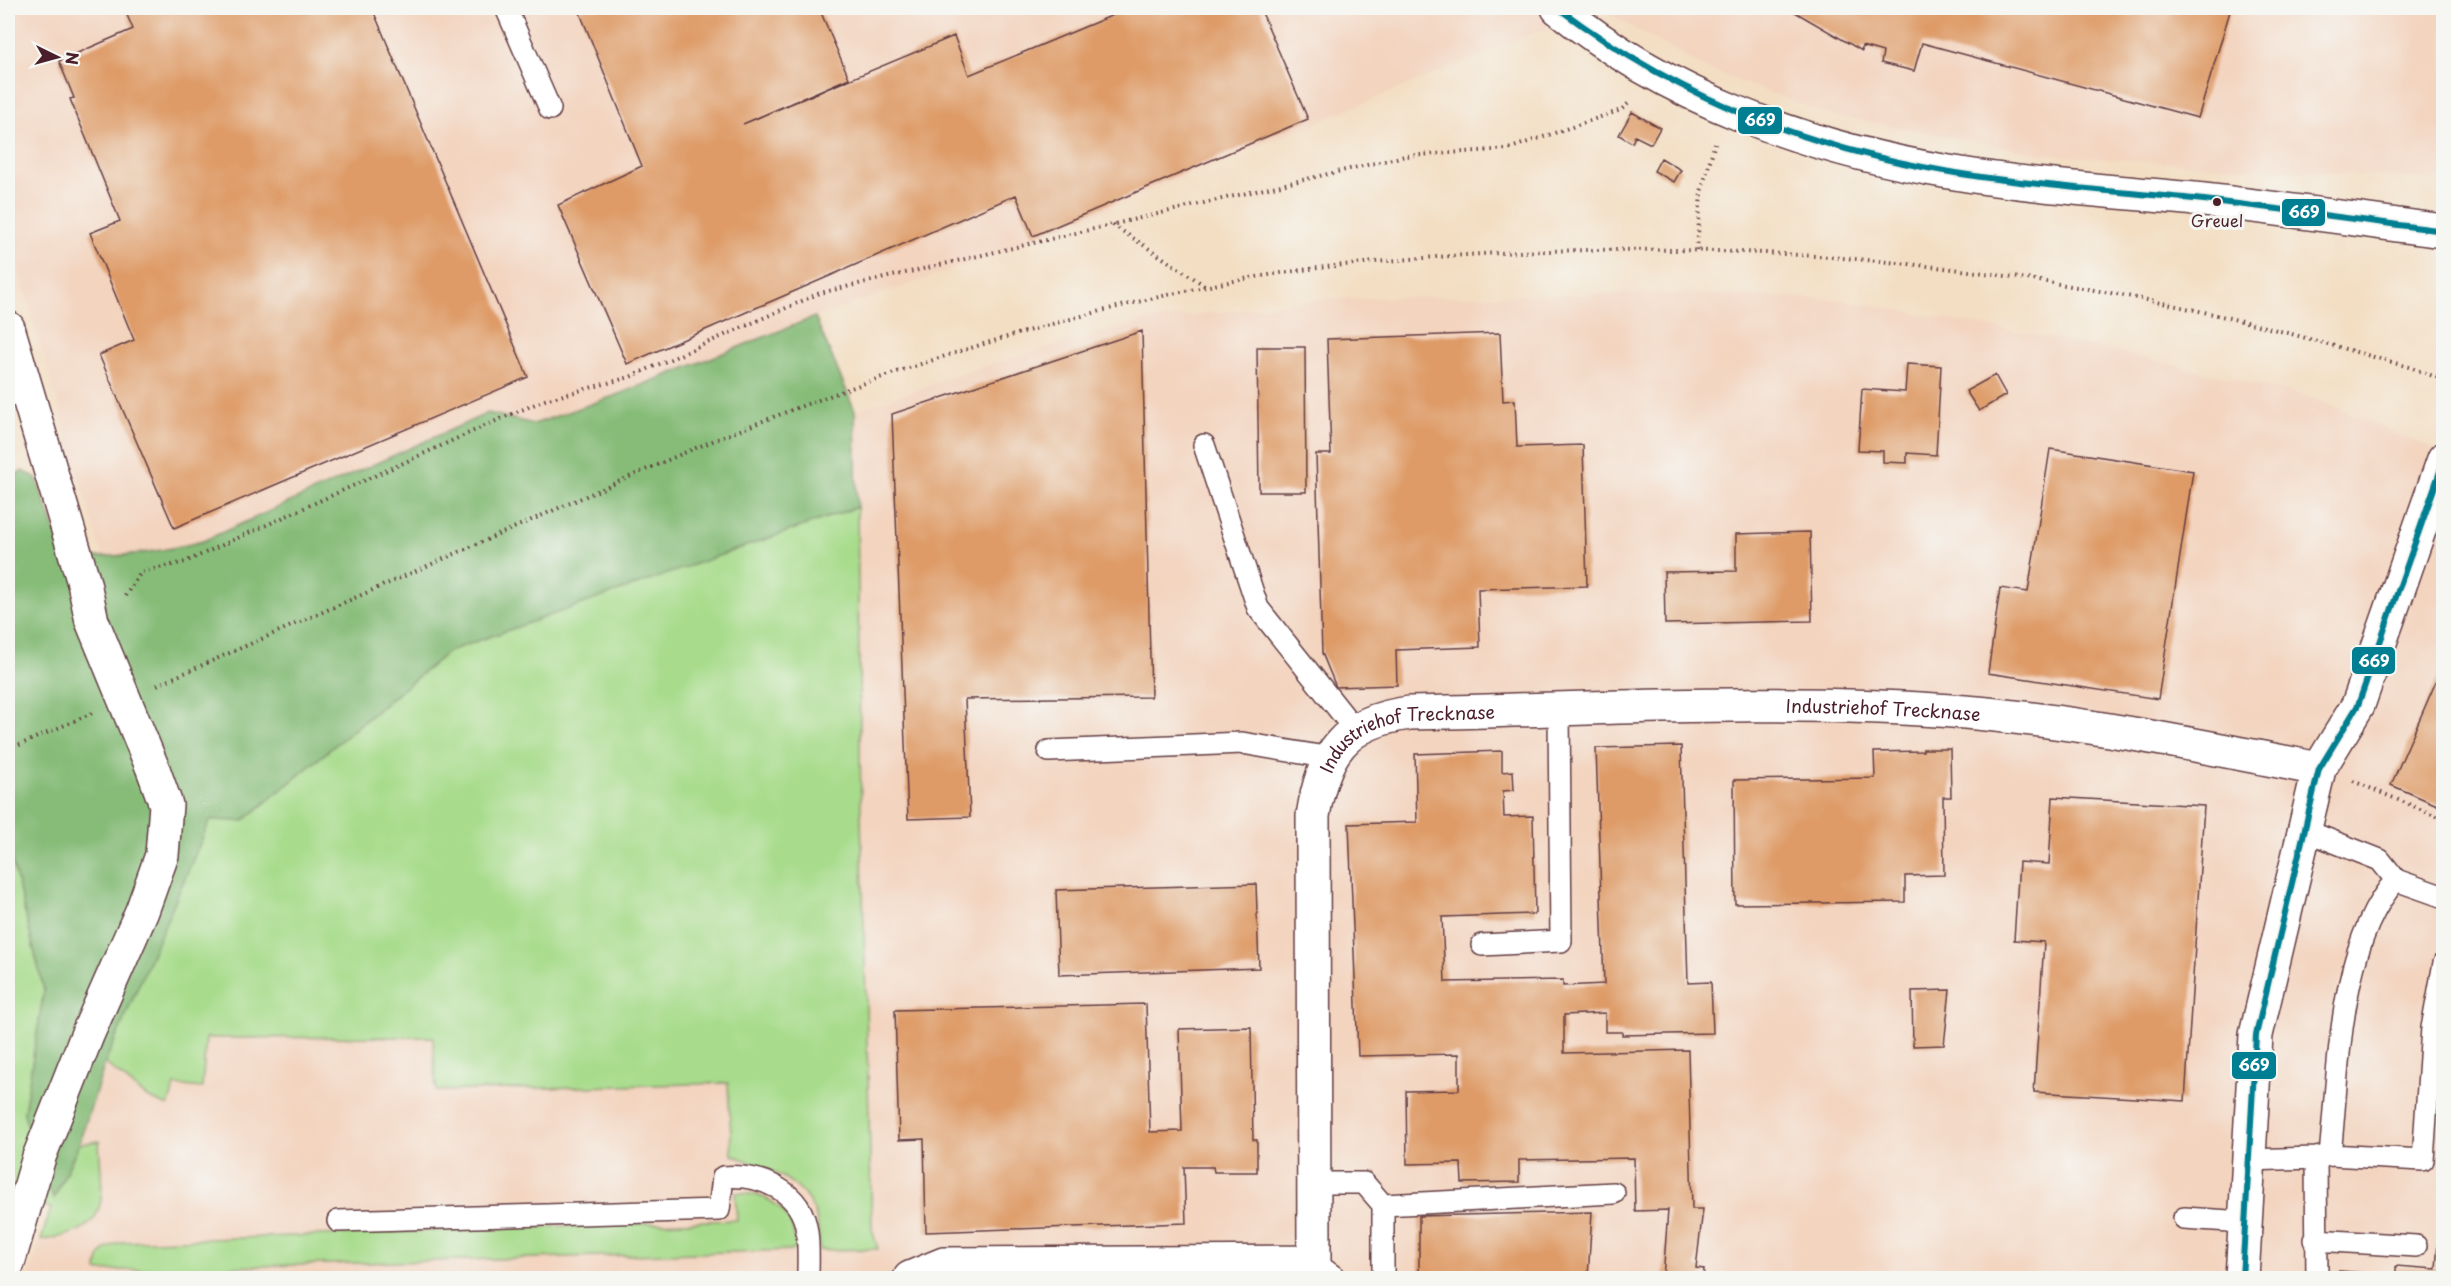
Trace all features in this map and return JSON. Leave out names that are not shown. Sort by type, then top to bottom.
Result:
[{"type":"street","points":[[1558,8],[1623,55],[1693,94],[1794,134],[1948,172],[2286,210],[2444,231]]},
{"type":"street","points":[[8,328],[15,380],[84,583],[92,621],[166,805],[162,855],[142,911],[39,1157],[8,1263]]},
{"type":"street","points":[[2242,1278],[2256,1035],[2319,769],[2358,705],[2444,459]]},
{"type":"street","name":"Industriehof Trecknase","points":[[910,1278],[944,1264],[1321,1273],[1314,1183],[1313,816],[1317,788],[1331,758],[1354,730],[1370,721],[1410,713],[1864,706],[1967,712],[2166,739],[2319,769]]},
{"type":"lane","points":[[506,8],[550,109]]},
{"type":"lane","points":[[1204,445],[1258,608],[1354,730]]},
{"type":"lane","points":[[1482,945],[1561,941],[1559,710]]},
{"type":"lane","points":[[1049,751],[1242,743],[1331,758]]},
{"type":"lane","points":[[2304,830],[2380,860],[2396,880],[2444,897]]},
{"type":"lane","points":[[2317,1278],[2315,1240],[2323,1157],[2348,985],[2364,935],[2382,896],[2396,880]]},
{"type":"lane","points":[[2248,1160],[2323,1157],[2423,1160],[2432,1028],[2444,963]]},
{"type":"lane","points":[[338,1221],[719,1210],[723,1177],[742,1176],[764,1181],[782,1190],[799,1209],[807,1231],[808,1278]]},
{"type":"lane","points":[[1314,1183],[1364,1183],[1383,1205],[1383,1278]]},
{"type":"lane","points":[[1383,1205],[1614,1193]]},
{"type":"lane","points":[[2184,1218],[2245,1222]]},
{"type":"lane","points":[[2315,1240],[2416,1246]]},
{"type":"path","points":[[123,598],[141,572],[185,562],[509,415],[545,400],[630,377],[820,293],[1405,156],[1508,149],[1621,110],[1660,75]]},
{"type":"path","points":[[1697,250],[1701,192],[1726,108]]},
{"type":"path","points":[[1112,224],[1207,287]]},
{"type":"path","points":[[147,689],[763,420],[945,354],[1120,305],[1312,269],[1483,254],[1573,250],[1697,250],[1891,262],[2071,287],[2193,310],[2273,330],[2444,380]]},
{"type":"path","points":[[8,750],[93,712]]},
{"type":"path","points":[[2319,769],[2444,819]]},
{"type":"shaded area","points":[[8,8],[1594,8],[1005,251],[815,317],[614,396],[533,424],[488,413],[203,541],[161,552],[103,558],[8,234]]},
{"type":"shaded area","points":[[1598,8],[2443,8],[2443,180],[2050,155],[1826,114],[1705,68]]},
{"type":"shaded area","points":[[1643,293],[1838,299],[2082,344],[2311,397],[2443,453],[2443,1278],[28,1278],[54,1198],[79,1144],[105,1063],[447,696],[872,1228],[861,816],[855,411],[990,364],[1146,321],[1325,299]]},
{"type":"green space","points":[[815,317],[855,411],[857,507],[449,651],[243,821],[210,820],[105,1063],[79,1144],[54,1198],[42,1175],[24,1113],[44,990],[8,844],[8,485],[11,478],[22,471],[36,477],[65,558],[117,556],[169,549],[203,541],[488,413],[534,424],[614,396]]},
{"type":"green space","points":[[857,507],[861,816],[872,1229],[878,1249],[820,1250],[816,1217],[803,1193],[770,1170],[732,1155],[728,1083],[436,1091],[433,1037],[206,1038],[202,1088],[175,1085],[168,1106],[147,1097],[105,1063],[210,820],[243,821],[449,651]]},
{"type":"green space","points":[[8,844],[44,990],[24,1113],[33,1145],[8,1229]]},
{"type":"green space","points":[[99,1141],[101,1196],[98,1210],[92,1221],[65,1236],[41,1240],[51,1208],[35,1203],[42,1175],[54,1198],[79,1144]]},
{"type":"green space","points":[[735,1193],[760,1196],[779,1207],[791,1225],[796,1250],[97,1271],[97,1264],[104,1251],[124,1242],[737,1220]]},
{"type":"building","points":[[124,8],[372,8],[528,377],[174,528],[99,355],[134,340],[90,233],[120,221],[70,99],[74,98],[59,61],[133,29]]},
{"type":"building","points":[[578,8],[819,8],[849,78],[743,124],[954,36],[969,75],[1130,8],[1260,8],[1308,119],[1033,236],[1016,195],[627,364],[558,205],[642,166]]},
{"type":"building","points":[[1788,8],[2231,8],[2198,118],[1922,43],[1914,71],[1881,63],[1883,52],[1862,46],[1862,51]]},
{"type":"building","points":[[1632,112],[1660,128],[1651,144],[1635,136],[1632,143],[1619,135]]},
{"type":"building","points":[[1661,158],[1681,170],[1674,182],[1654,171]]},
{"type":"building","points":[[1142,331],[1151,697],[965,699],[970,817],[908,819],[892,414]]},
{"type":"building","points":[[1500,333],[1503,401],[1515,400],[1517,447],[1583,445],[1587,586],[1478,589],[1480,647],[1396,650],[1397,685],[1336,687],[1322,653],[1316,454],[1331,454],[1327,339]]},
{"type":"building","points":[[1257,347],[1305,347],[1306,492],[1259,492]]},
{"type":"building","points":[[1907,364],[1941,366],[1936,455],[1907,453],[1907,463],[1883,462],[1883,451],[1858,450],[1862,389],[1905,392]]},
{"type":"building","points":[[1995,375],[2006,395],[1979,411],[1966,391]]},
{"type":"building","points":[[2050,449],[2193,471],[2158,699],[1988,673],[2000,588],[2028,592]]},
{"type":"building","points":[[1810,532],[1812,621],[1665,624],[1664,572],[1736,571],[1736,534]]},
{"type":"building","points":[[2444,663],[2444,808],[2391,785]]},
{"type":"building","points":[[1681,746],[1688,983],[1711,982],[1713,1033],[1622,1035],[1622,1032],[1605,1032],[1605,1013],[1564,1015],[1564,1053],[1688,1050],[1692,1209],[1703,1209],[1696,1268],[1704,1269],[1703,1278],[1663,1278],[1668,1210],[1635,1211],[1634,1158],[1519,1160],[1519,1182],[1462,1183],[1461,1163],[1407,1164],[1406,1091],[1459,1090],[1459,1054],[1358,1056],[1349,824],[1417,822],[1415,754],[1502,751],[1502,772],[1513,771],[1514,790],[1503,791],[1504,817],[1533,816],[1535,914],[1442,917],[1445,982],[1563,980],[1563,986],[1604,984],[1596,748]]},
{"type":"building","points":[[1923,749],[1950,749],[1951,797],[1943,797],[1944,875],[1905,876],[1905,902],[1735,904],[1734,780],[1875,778],[1874,752],[1923,751]]},
{"type":"building","points":[[2053,797],[2204,806],[2185,1101],[2034,1092],[2044,942],[2014,940],[2019,862],[2049,864]]},
{"type":"building","points":[[1256,884],[1259,968],[1059,975],[1056,890]]},
{"type":"building","points":[[1950,990],[1944,1045],[1913,1046],[1912,991]]},
{"type":"building","points":[[1146,1004],[1150,1132],[1182,1131],[1179,1029],[1251,1027],[1253,1140],[1257,1140],[1257,1172],[1214,1172],[1213,1167],[1184,1167],[1186,1223],[926,1232],[924,1139],[899,1140],[895,1010]]},
{"type":"building","points":[[2442,1190],[2444,1278],[2338,1278],[2339,1271],[2396,1275],[2396,1266],[2436,1269]]},
{"type":"building","points":[[1592,1212],[1588,1278],[1419,1278],[1419,1216]]},
{"type":"transit line","name":"669","points":[[1558,8],[1606,42],[1706,98],[1811,139],[1866,154],[1981,177],[2194,199],[2444,231]]},
{"type":"transit line","name":"669","points":[[2242,1278],[2256,1035],[2319,769],[2358,705],[2444,460]]},
{"type":"place","name":"Greuel","points":[[2217,202]]}]
